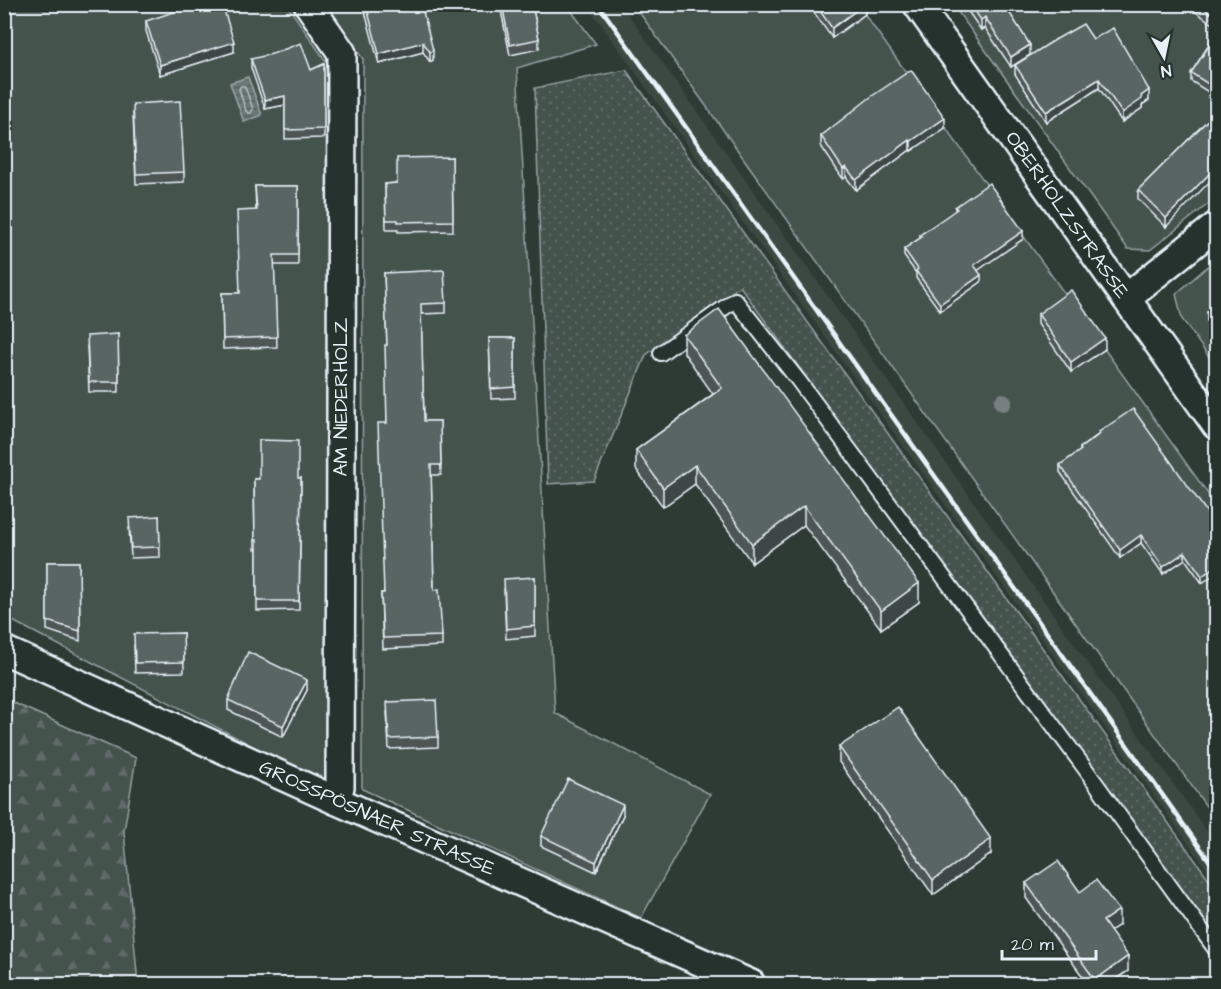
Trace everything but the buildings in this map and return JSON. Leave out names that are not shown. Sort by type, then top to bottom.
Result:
[{"type":"street","name":"AM NIEDERHOLZ","points":[[308,4],[342,52],[340,787],[335,800]]},
{"type":"street","name":"OBERHOLZSTRASSE","points":[[917,4],[1216,425]]},
{"type":"street","points":[[1126,298],[1216,226]]},
{"type":"street","name":"GROSSPÖSNAER STRASSE","points":[[4,650],[335,800],[751,984]]},
{"type":"lane","points":[[661,353],[735,300],[805,390],[1084,767],[1216,950]]},
{"type":"shaded area","points":[[587,5],[621,5],[642,34],[1216,844],[1216,882]]},
{"type":"green space","points":[[4,5],[287,5],[330,67],[326,784],[5,617]]},
{"type":"green space","points":[[325,5],[567,5],[596,44],[517,68],[555,713],[710,794],[641,918],[362,789],[363,59]]},
{"type":"green space","points":[[634,5],[858,5],[1216,505],[1216,820]]},
{"type":"green space","points":[[953,5],[1216,5],[1216,198],[1150,250],[1128,249]]},
{"type":"green space","points":[[626,70],[1216,889],[1216,942],[740,286],[646,355],[594,481],[548,484],[535,88]]},
{"type":"green space","points":[[1216,259],[1216,367],[1182,319],[1176,294]]},
{"type":"green space","points":[[5,699],[136,758],[124,831],[138,984],[5,984]]},
{"type":"water","points":[[248,77],[262,115],[244,122],[230,83]]},
{"type":"railway","points":[[598,4],[1216,870]]}]
